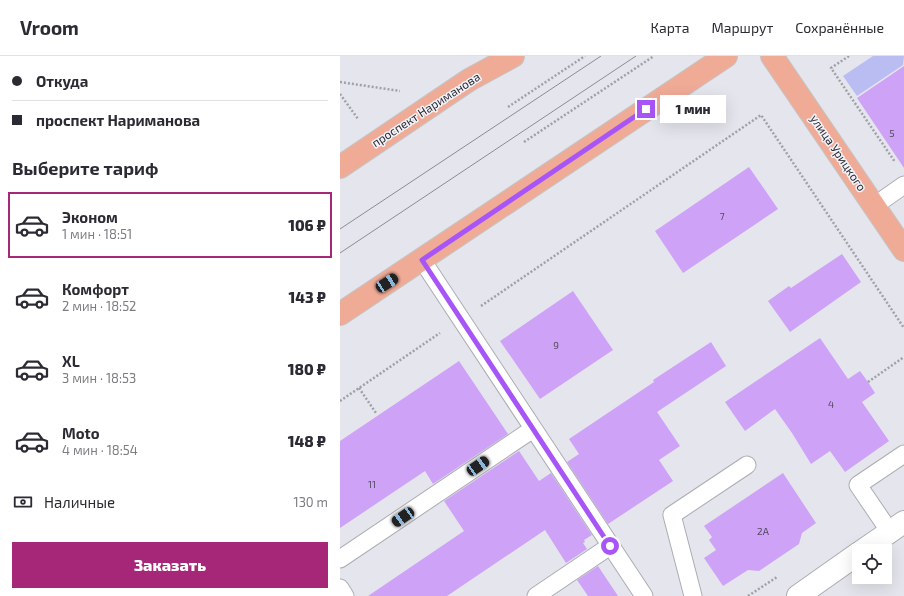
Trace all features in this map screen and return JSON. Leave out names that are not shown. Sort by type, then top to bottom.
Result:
[{"type":"main road","name":"проспект Нариманова","points":[[340,167],[469,80],[513,56]]},
{"type":"main road","points":[[340,314],[726,56]]},
{"type":"main road","name":"улица Урицкого","points":[[772,56],[904,250]]},
{"type":"street","points":[[872,544],[897,527]]},
{"type":"street","points":[[798,596],[852,558]]},
{"type":"lane","points":[[874,206],[904,185]]},
{"type":"lane","points":[[422,260],[644,596]]},
{"type":"lane","points":[[340,559],[533,429]]},
{"type":"lane","points":[[897,527],[858,485],[904,454]]},
{"type":"lane","points":[[693,596],[672,515],[747,465]]},
{"type":"lane","points":[[536,596],[610,546]]},
{"type":"lane","points":[[340,588],[346,596]]},
{"type":"path","points":[[508,107],[585,56]]},
{"type":"path","points":[[524,142],[654,56]]},
{"type":"path","points":[[849,56],[831,68],[895,163]]},
{"type":"path","points":[[340,82],[400,91]]},
{"type":"path","points":[[340,94],[358,119]]},
{"type":"path","points":[[340,401],[761,115],[904,328]]},
{"type":"path","points":[[868,382],[904,357]]},
{"type":"path","points":[[359,388],[376,413]]},
{"type":"shaded area","points":[[873,56],[904,56],[903,65],[857,96],[843,76]]},
{"type":"building","points":[[904,66],[904,168],[857,98]]},
{"type":"building","points":[[749,167],[778,209],[683,273],[655,231]]},
{"type":"building","points":[[842,254],[861,282],[790,332],[768,301],[789,286],[791,288]]},
{"type":"building","points":[[573,291],[613,350],[540,399],[500,341]]},
{"type":"building","points":[[820,338],[848,379],[860,371],[868,382],[875,393],[862,402],[889,441],[845,472],[830,451],[811,464],[775,409],[745,431],[725,402]]},
{"type":"building","points":[[711,342],[726,366],[657,412],[680,446],[659,460],[673,481],[608,524],[567,462],[579,454],[569,439],[654,382],[653,380]]},
{"type":"building","points":[[459,361],[508,434],[433,484],[425,471],[340,528],[340,441]]},
{"type":"building","points":[[519,451],[539,481],[551,473],[592,535],[584,540],[585,542],[583,543],[587,549],[566,563],[545,530],[447,596],[368,596],[464,531],[444,501]]},
{"type":"building","points":[[783,473],[816,523],[802,533],[799,544],[759,571],[748,570],[723,586],[704,558],[716,550],[709,540],[712,537],[704,526]]},
{"type":"building","points":[[598,566],[618,596],[588,596],[577,580]]},
{"type":"tram line","points":[[340,229],[601,56]]},
{"type":"tram line","points":[[340,253],[636,56]]},
{"type":"route","points":[[610,546],[422,260],[646,109]]}]
